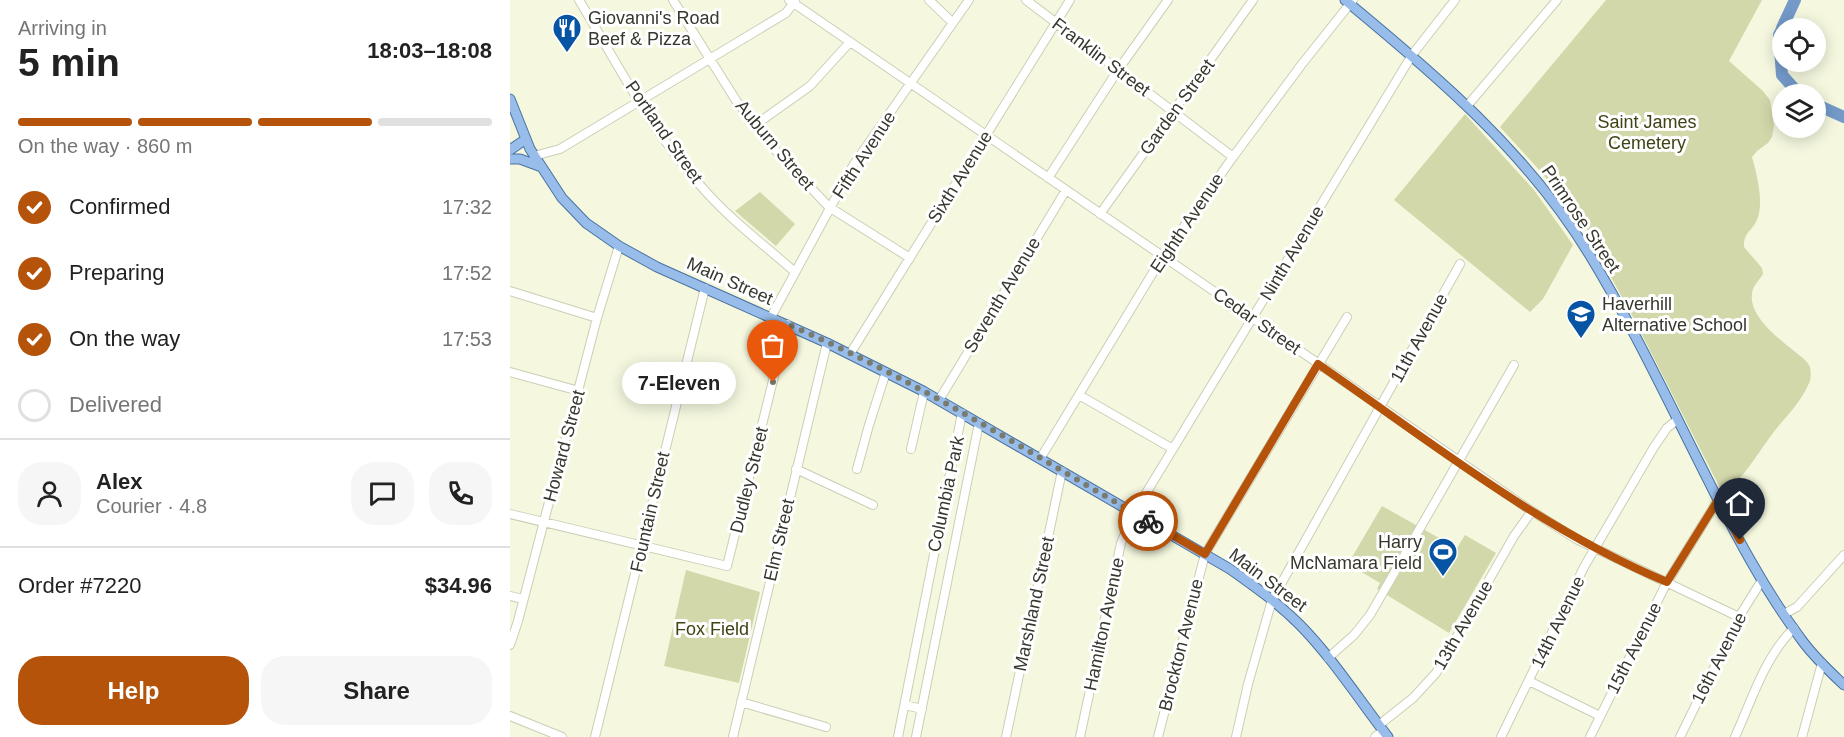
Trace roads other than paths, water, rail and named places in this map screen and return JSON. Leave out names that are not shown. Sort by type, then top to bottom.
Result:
[{"type":"main road","name":"Primrose Street","points":[[1350,1],[1467,106],[1497,135],[1542,186],[1583,244],[1618,304],[1718,500],[1762,580],[1794,628],[1822,663],[1844,685]]},
{"type":"main road","name":"Main Street","points":[[510,99],[534,156],[571,210],[618,246],[657,267],[827,343],[924,392],[1238,574],[1300,624],[1328,658],[1381,732]]},
{"type":"main road","points":[[511,131],[520,126]]},
{"type":"main road","points":[[510,150],[526,139]]},
{"type":"main road","points":[[510,159],[520,159],[540,166]]},
{"type":"street","name":"Portland Street","points":[[579,0],[664,140],[700,186],[730,216],[795,272]]},
{"type":"street","name":"Auburn Street","points":[[673,0],[737,102],[778,153],[829,207],[910,258]]},
{"type":"street","points":[[929,0],[953,23]]},
{"type":"street","name":"Fifth Avenue","points":[[771,317],[829,207],[865,147],[969,0]]},
{"type":"street","name":"Franklin Street","points":[[1026,0],[1233,157]]},
{"type":"street","name":"Sixth Avenue","points":[[850,354],[1070,0]]},
{"type":"street","points":[[1048,178],[1118,70],[1168,0]]},
{"type":"street","name":"Garden Street","points":[[1100,214],[1253,0]]},
{"type":"street","name":"Ninth Avenue","points":[[1134,513],[1412,55],[1455,0]]},
{"type":"street","points":[[1467,106],[1557,0]]},
{"type":"street","points":[[534,156],[560,149],[711,59],[786,13],[792,1]]},
{"type":"street","name":"Cedar Street","points":[[792,1],[1532,511],[1595,548],[1739,617]]},
{"type":"street","name":"Eighth Avenue","points":[[1040,459],[1163,256],[1233,157],[1350,1]]},
{"type":"street","points":[[755,125],[810,86],[850,42]]},
{"type":"street","name":"Seventh Avenue","points":[[939,400],[1066,190]]},
{"type":"street","name":"Howard Street","points":[[510,645],[618,246]]},
{"type":"street","name":"11th Avenue","points":[[1236,737],[1248,684],[1272,600],[1460,264]]},
{"type":"street","name":"Fountain Street","points":[[595,737],[705,288]]},
{"type":"street","points":[[510,291],[597,318]]},
{"type":"street","name":"Brockton Avenue","points":[[1158,737],[1205,554],[1347,317]]},
{"type":"street","name":"Dudley Street","points":[[641,545],[728,566],[787,324]]},
{"type":"street","name":"Elm Street","points":[[733,737],[827,343]]},
{"type":"street","points":[[1328,658],[1354,635],[1370,615],[1514,365]]},
{"type":"street","points":[[510,372],[579,391]]},
{"type":"street","points":[[857,469],[886,372]]},
{"type":"street","points":[[910,449],[924,392]]},
{"type":"street","points":[[1078,395],[1173,449]]},
{"type":"street","name":"Columbia Park","points":[[898,737],[962,413]]},
{"type":"street","name":"14th Avenue","points":[[1501,737],[1595,548],[1654,447],[1667,428],[1677,420]]},
{"type":"street","name":"Columbia Park","points":[[916,737],[979,423]]},
{"type":"street","points":[[796,469],[873,505]]},
{"type":"street","name":"Marshland Street","points":[[1006,737],[1062,471]]},
{"type":"street","name":"15th Avenue","points":[[1590,737],[1667,582],[1718,500]]},
{"type":"street","name":"13th Avenue","points":[[1381,732],[1436,673],[1514,536],[1532,511]]},
{"type":"street","name":"Hamilton Avenue","points":[[1080,737],[1121,543],[1134,513]]},
{"type":"street","points":[[510,514],[641,545]]},
{"type":"street","points":[[1784,614],[1797,607],[1844,555]]},
{"type":"street","name":"Columbia Park","points":[[931,576],[946,580]]},
{"type":"street","name":"16th Avenue","points":[[1680,737],[1739,617],[1762,580]]},
{"type":"street","points":[[510,596],[523,599]]},
{"type":"street","points":[[1735,737],[1763,672],[1780,642],[1794,628]]},
{"type":"street","points":[[1802,737],[1822,663]]},
{"type":"street","points":[[1529,681],[1600,716]]},
{"type":"street","points":[[741,702],[826,726]]},
{"type":"street","points":[[905,705],[921,709]]},
{"type":"street","points":[[510,716],[562,737]]},
{"type":"waterway","points":[[1787,18],[1795,0]]},
{"type":"waterway","points":[[1782,72],[1790,84]]},
{"type":"waterway","points":[[1826,109],[1844,117]]},
{"type":"place","name":"Giovanni's Road Beef & Pizza","points":[[567,54]]},
{"type":"place","name":"Haverhill Alternative School","points":[[1581,340]]},
{"type":"place","name":"7-Eleven","points":[[773,382]]},
{"type":"place","name":"Harry McNamara Field","points":[[1443,578]]},
{"type":"park label","name":"Saint James Cemetery","points":[[1647,132]]},
{"type":"park label","name":"Fox Field","points":[[712,629]]}]
